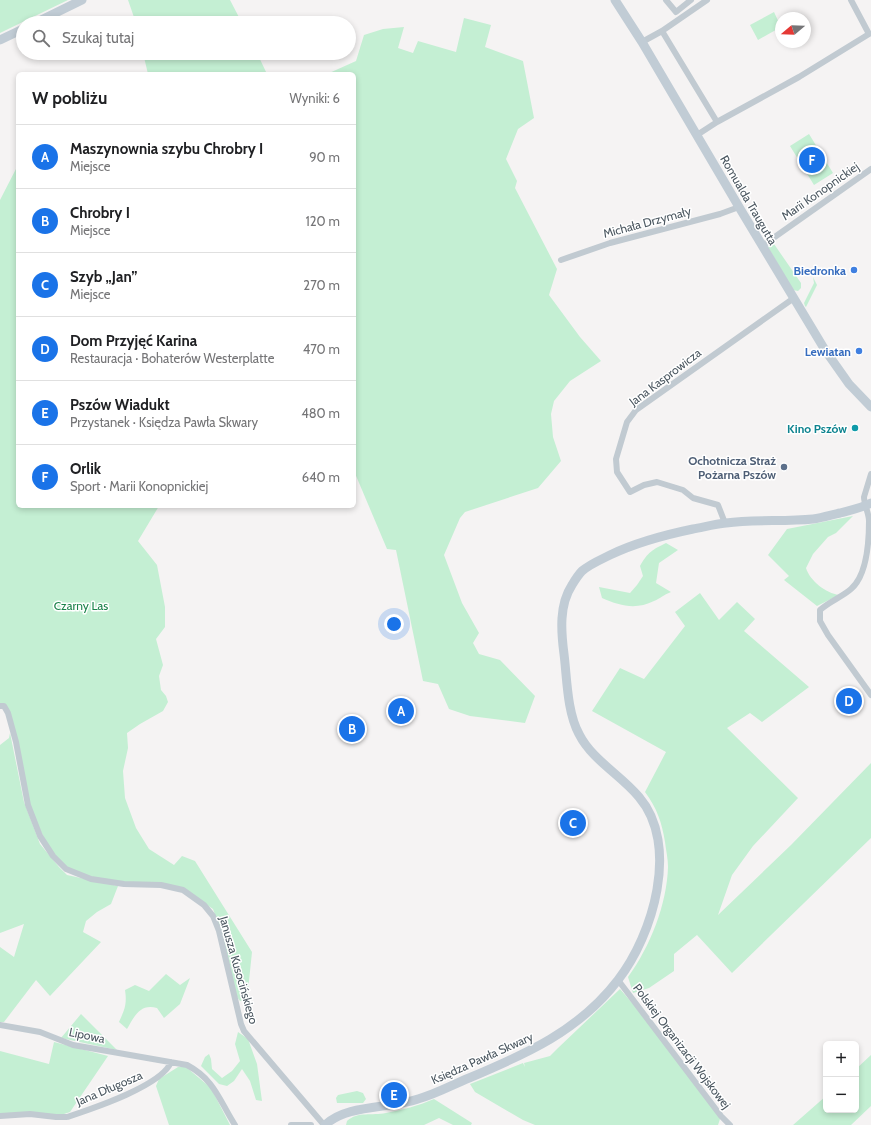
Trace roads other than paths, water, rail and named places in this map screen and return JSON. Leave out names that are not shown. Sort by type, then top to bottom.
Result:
[{"type":"main road","points":[[49,16],[82,0]]},
{"type":"main road","name":"Romualda Traugutta","points":[[615,0],[642,42],[825,350],[849,384],[871,407]]},
{"type":"main road","points":[[0,40],[16,32]]},
{"type":"main road","name":"Księdza Pawła Skwary","points":[[325,1125],[338,1121],[340,1114],[370,1108],[394,1106],[419,1099],[515,1059],[548,1042],[594,1007],[618,980],[636,951],[651,914],[659,873],[659,838],[654,821],[644,803],[624,781],[590,751],[576,728],[571,708],[562,623],[565,597],[580,573],[594,563],[626,547],[658,536],[725,523],[812,519],[868,504]]},
{"type":"street","points":[[666,0],[676,12],[691,0]]},
{"type":"street","points":[[642,42],[662,31],[707,0]]},
{"type":"street","points":[[697,136],[718,122],[799,77],[869,34],[851,0]]},
{"type":"street","points":[[662,31],[718,122]]},
{"type":"street","name":"Marii Konopnickiej","points":[[762,246],[871,169]]},
{"type":"street","name":"Michała Drzymały","points":[[561,260],[610,243],[720,214],[739,207]]},
{"type":"street","name":"Jana Kasprowicza","points":[[725,523],[718,505],[693,498],[683,490],[658,482],[644,485],[630,492],[617,472],[616,465],[616,459],[627,422],[636,410],[794,298]]},
{"type":"street","points":[[871,474],[864,497],[868,504],[869,519],[867,555],[863,569],[853,588],[820,610],[820,621],[828,635],[871,694]]},
{"type":"street","name":"Janusza Kusocińskiego","points":[[0,706],[4,706],[8,713],[16,742],[28,805],[40,836],[53,856],[66,869],[91,879],[124,884],[161,885],[183,890],[204,905],[213,916],[219,931],[241,1024],[244,1031],[325,1125]]},
{"type":"street","name":"Polskiej Organizacji Wojskowej","points":[[618,980],[721,1116],[730,1125]]},
{"type":"street","name":"Lipowa","points":[[0,1025],[40,1032],[73,1044],[171,1062]]},
{"type":"street","points":[[171,1062],[187,1065],[197,1070],[210,1082],[235,1125]]},
{"type":"street","name":"Jana Długosza","points":[[0,1116],[30,1114],[56,1118],[67,1117],[135,1091],[169,1068],[171,1062]]},
{"type":"street","points":[[291,1125],[311,1125]]},
{"type":"place","name":"Orlik","points":[[812,160]]},
{"type":"place","name":"Biedronka","points":[[854,270]]},
{"type":"place","name":"Lewiatan","points":[[859,351]]},
{"type":"place","name":"Kino Pszów","points":[[855,428]]},
{"type":"place","name":"Ochotnicza Straż Pożarna Pszów","points":[[784,467]]},
{"type":"place","name":"Dom Przyjęć Karina","points":[[849,701]]},
{"type":"place","name":"Maszynownia szybu Chrobry I","points":[[401,711]]},
{"type":"place","name":"Chrobry I","points":[[352,729]]},
{"type":"place","name":"Szyb „Jan”","points":[[573,823]]},
{"type":"place","name":"Pszów Wiadukt","points":[[394,1095]]},
{"type":"park label","name":"Czarny Las","points":[[81,605]]}]
